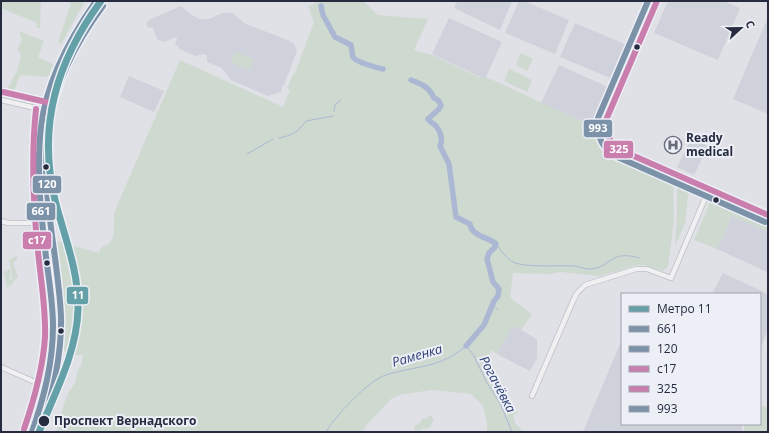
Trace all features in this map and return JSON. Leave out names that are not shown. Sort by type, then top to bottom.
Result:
[{"type":"street","points":[[32,432],[46,387],[53,338],[40,149],[44,110],[54,79],[68,47],[83,20],[96,1]]},
{"type":"street","points":[[657,1],[606,120],[605,132],[611,144],[618,149],[768,215]]},
{"type":"street","points":[[1,100],[44,110]]},
{"type":"street","points":[[532,396],[573,301],[581,288],[590,283],[636,269],[647,269],[671,278],[709,189]]},
{"type":"street","points":[[1,221],[8,223],[44,223]]},
{"type":"street","points":[[1,367],[46,387]]},
{"type":"shaded area","points":[[1,1],[41,1],[40,28],[36,26],[37,23],[1,8]]},
{"type":"shaded area","points":[[67,1],[85,1],[61,44],[58,42],[71,4]]},
{"type":"shaded area","points":[[320,1],[363,1],[378,15],[428,19],[414,50],[432,55],[479,77],[485,79],[486,77],[603,131],[606,141],[611,147],[673,178],[674,221],[668,266],[663,271],[644,265],[637,265],[600,276],[561,272],[548,274],[513,273],[510,298],[532,314],[521,330],[512,326],[497,354],[491,350],[485,369],[503,383],[509,403],[518,413],[513,415],[515,423],[524,432],[487,432],[487,422],[483,406],[471,394],[432,390],[399,395],[391,399],[364,428],[363,432],[56,432],[67,397],[75,383],[77,371],[81,366],[83,355],[75,355],[59,349],[59,308],[53,240],[99,253],[102,246],[107,245],[110,242],[114,234],[114,213],[180,60],[283,107],[290,90],[287,88],[295,73],[314,22],[308,6]]},
{"type":"shaded area","points":[[457,1],[512,1],[500,30],[454,8]]},
{"type":"shaded area","points":[[519,1],[524,1],[569,20],[555,54],[505,33]]},
{"type":"shaded area","points":[[668,1],[724,1],[740,8],[718,60],[654,33]]},
{"type":"shaded area","points":[[181,6],[199,19],[209,19],[222,13],[232,13],[246,24],[290,41],[294,44],[297,51],[281,92],[268,96],[231,80],[222,68],[207,62],[207,55],[204,54],[195,56],[179,49],[179,47],[175,45],[177,38],[175,37],[165,42],[157,39],[153,28],[147,27],[149,20]]},
{"type":"shaded area","points":[[768,17],[768,114],[733,99]]},
{"type":"shaded area","points":[[449,18],[502,42],[485,79],[432,54]]},
{"type":"shaded area","points":[[575,23],[625,44],[610,78],[560,57]]},
{"type":"shaded area","points":[[19,31],[44,41],[38,57],[53,64],[48,77],[20,75],[14,91],[15,95],[17,96],[16,98],[1,94],[1,89],[7,90],[20,62],[20,52],[17,50],[22,40]]},
{"type":"shaded area","points":[[235,52],[254,59],[249,70],[231,63]]},
{"type":"shaded area","points":[[521,53],[533,59],[527,71],[516,65]]},
{"type":"shaded area","points":[[559,65],[608,87],[591,125],[541,103]]},
{"type":"shaded area","points":[[509,69],[532,80],[527,92],[504,81]]},
{"type":"shaded area","points":[[129,76],[164,91],[154,112],[120,97]]},
{"type":"shaded area","points":[[691,139],[708,146],[694,175],[677,167]]},
{"type":"shaded area","points":[[677,183],[689,188],[685,223],[675,246],[677,214]]},
{"type":"shaded area","points":[[713,195],[768,220],[768,232],[732,216],[717,249],[694,240]]},
{"type":"shaded area","points":[[732,216],[768,232],[767,272],[717,249]]},
{"type":"shaded area","points":[[17,256],[17,259],[13,263],[18,277],[10,287],[9,285],[7,288],[4,272],[10,269],[10,280],[12,280],[9,260]]},
{"type":"shaded area","points":[[723,273],[766,293],[768,330],[761,347],[761,293],[713,292]]},
{"type":"shaded area","points":[[512,325],[537,339],[537,358],[530,371],[497,354]]},
{"type":"shaded area","points":[[621,341],[621,425],[742,425],[742,432],[583,432]]},
{"type":"shaded area","points":[[761,406],[768,407],[768,432],[744,432],[744,425],[761,425]]},
{"type":"shaded area","points":[[430,415],[434,419],[429,428],[422,429],[420,431],[414,429],[415,425],[419,424],[422,419],[428,418]]},
{"type":"waterway","name":"Раменка","points":[[321,6],[323,15],[335,37],[351,45],[355,59],[383,69]]},
{"type":"waterway","name":"Раменка","points":[[411,80],[427,89],[441,105],[439,109],[428,119],[438,128],[441,139],[440,146],[449,164],[456,217],[470,224],[474,232],[496,244],[489,253],[487,259],[493,282],[499,289],[498,296],[494,301],[484,325],[466,346]]},
{"type":"waterway","points":[[334,111],[335,105],[341,100]]},
{"type":"waterway","points":[[279,138],[294,133],[306,121],[333,116]]},
{"type":"waterway","points":[[247,154],[273,139]]},
{"type":"waterway","points":[[496,244],[510,260],[518,264],[526,265],[575,266],[590,269],[602,266],[616,257],[629,256],[639,258]]},
{"type":"waterway","name":"Раменка","points":[[492,304],[498,310]]},
{"type":"waterway","name":"Раменка","points":[[326,432],[330,425],[353,399],[379,378],[397,372],[437,363],[466,346],[473,354],[487,383],[500,403],[512,432]]},
{"type":"metro line","name":"11","points":[[39,432],[69,357],[74,341],[78,309],[78,295],[74,267],[55,200],[50,172],[48,146],[50,120],[62,71],[73,47],[101,1]]},
{"type":"transit line","name":"661","points":[[32,432],[50,367],[53,340],[52,300],[44,241],[40,192],[39,159],[41,127],[48,94],[54,77],[68,45],[96,1]]},
{"type":"transit line","name":"993","points":[[648,1],[598,118],[600,140],[606,149],[615,156],[765,222]]},
{"type":"transit line","name":"325","points":[[657,1],[606,120],[606,128],[610,139],[618,149],[768,215]]},
{"type":"transit line","name":"120","points":[[40,432],[56,375],[61,331],[59,292],[50,221],[46,173],[49,126],[56,94],[68,63],[84,33],[103,6]]},
{"type":"transit line","name":"с17","points":[[3,92],[46,102]]},
{"type":"transit line","name":"с17","points":[[24,429],[38,384],[45,337],[44,305],[36,234],[34,198],[33,163],[36,109]]},
{"type":"place","name":"Ready medical","points":[[673,145]]},
{"type":"place","name":"Проспект Вернадского","points":[[44,421]]},
{"type":"water label","name":"Рогачёвка","points":[[498,384]]}]
